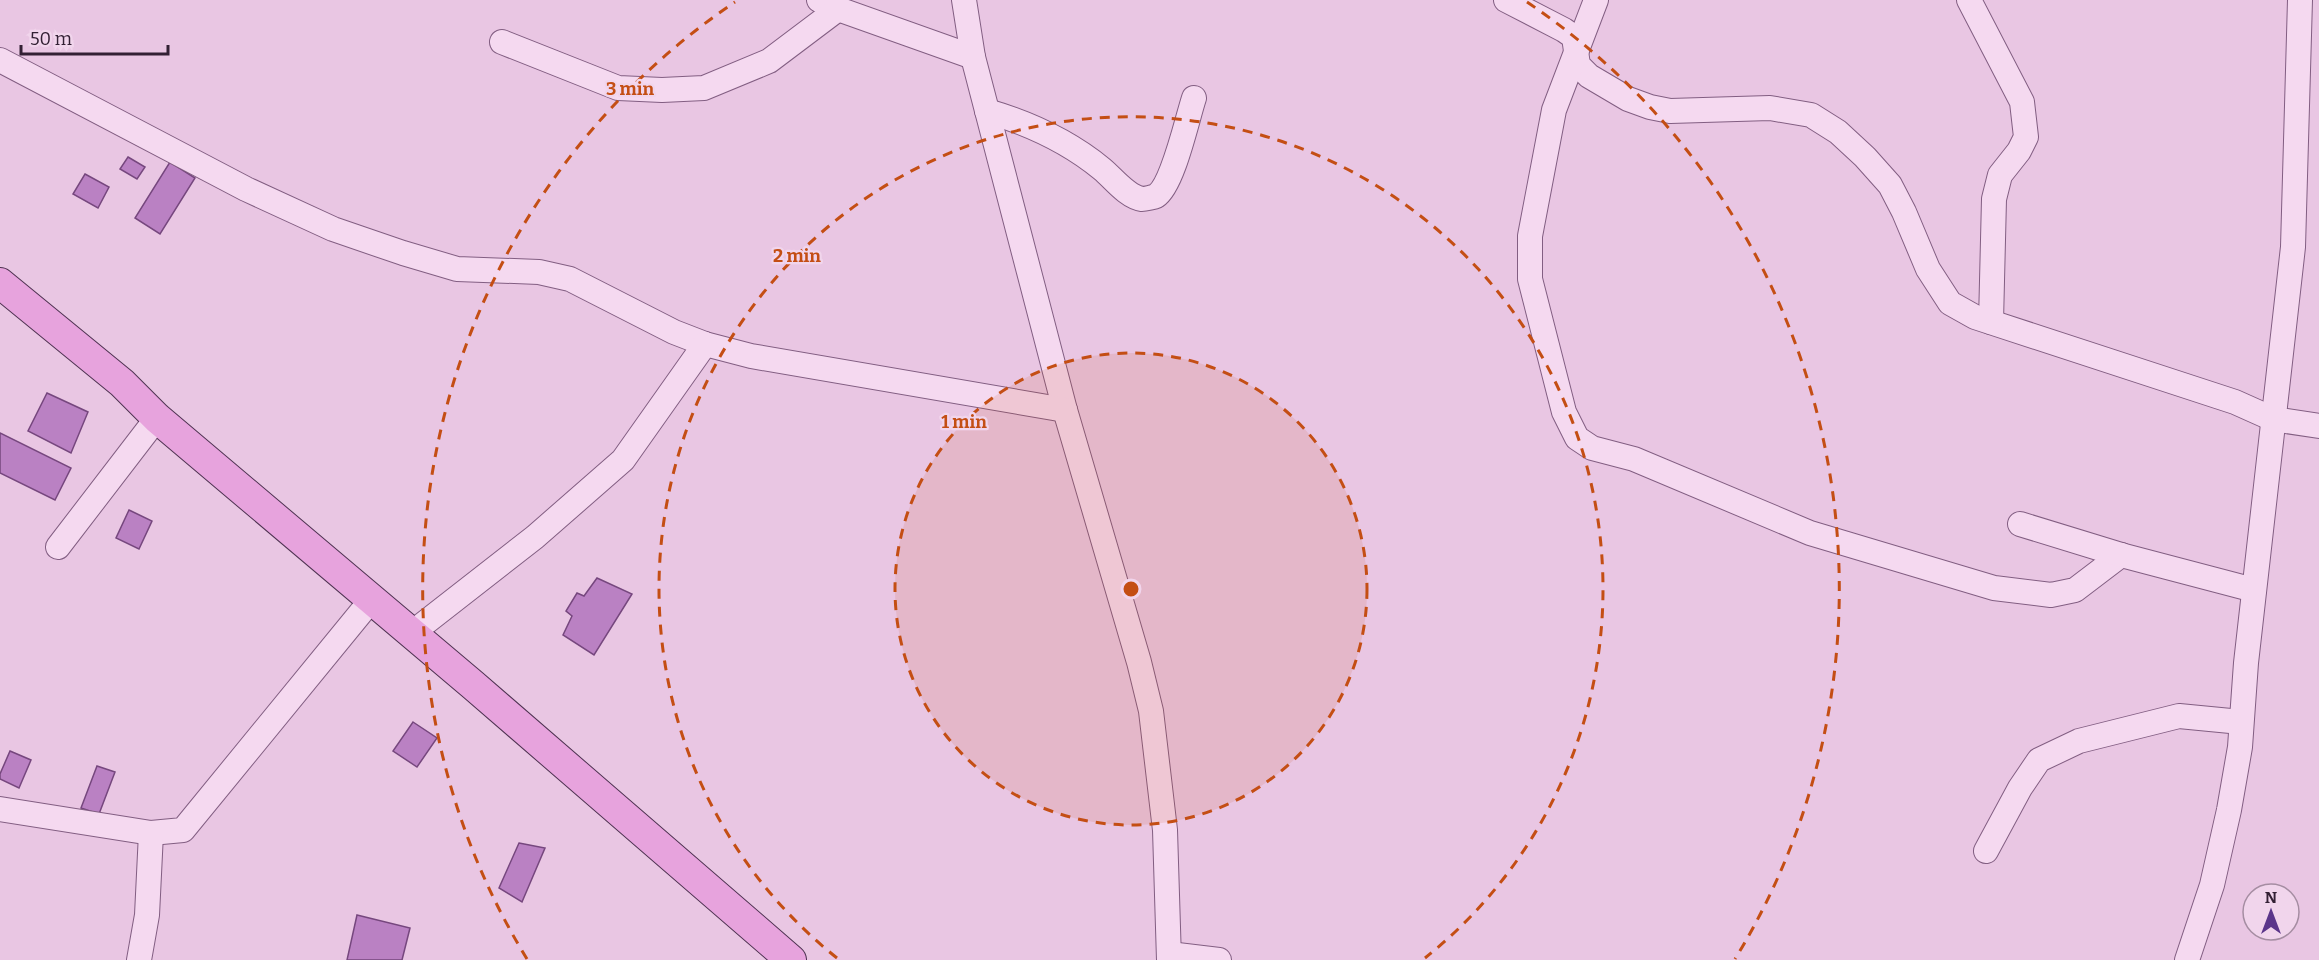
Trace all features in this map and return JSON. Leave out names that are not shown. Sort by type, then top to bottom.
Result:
[{"type":"main road","points":[[0,283],[122,383],[158,418],[412,633],[791,960]]},
{"type":"street","points":[[964,0],[973,57],[1065,410],[1139,662],[1151,711],[1166,830],[1169,957],[1219,960]]},
{"type":"street","points":[[1506,0],[1564,30],[1574,38],[1578,64],[1589,76],[1628,99],[1670,111],[1770,108],[1812,114],[1838,132],[1890,185],[1928,269],[1950,303],[1975,317],[2235,402],[2273,419],[2319,426]]},
{"type":"street","points":[[1596,0],[1554,110],[1530,236],[1530,279],[1564,412],[1576,438],[1592,448],[1634,459],[1809,533],[1994,588],[2051,595],[2075,590],[2121,555]]},
{"type":"street","points":[[1969,0],[2022,102],[2026,137],[2019,151],[2000,175],[1994,199],[1991,322]]},
{"type":"street","points":[[2187,960],[2212,885],[2229,810],[2241,722],[2293,247],[2300,0]]},
{"type":"street","points":[[502,42],[618,88],[662,90],[704,88],[770,61],[828,5],[973,57]]},
{"type":"street","points":[[0,60],[246,189],[333,229],[402,253],[457,268],[539,272],[570,279],[674,332],[705,344],[751,356],[1065,410]]},
{"type":"street","points":[[987,111],[1025,123],[1078,151],[1127,191],[1142,199],[1155,196],[1168,183],[1194,98]]},
{"type":"street","points":[[412,633],[534,537],[623,459],[705,344]]},
{"type":"street","points":[[58,547],[158,418]]},
{"type":"street","points":[[2020,524],[2121,555],[2254,590]]},
{"type":"street","points":[[0,809],[151,833],[183,830],[372,599]]},
{"type":"street","points":[[1986,851],[2038,760],[2079,741],[2179,716],[2241,722]]},
{"type":"street","points":[[139,960],[147,915],[151,833]]},
{"type":"building","points":[[128,157],[145,167],[137,179],[120,169]]},
{"type":"building","points":[[170,162],[195,178],[160,234],[135,218]]},
{"type":"building","points":[[85,174],[109,187],[98,208],[73,194]]},
{"type":"building","points":[[47,393],[88,412],[71,453],[28,431]]},
{"type":"building","points":[[0,433],[71,468],[55,500],[0,473]]},
{"type":"building","points":[[129,510],[152,521],[139,549],[116,538]]},
{"type":"building","points":[[597,578],[632,594],[594,655],[563,635],[572,616],[566,611],[577,593],[584,596]]},
{"type":"building","points":[[413,722],[437,738],[417,767],[393,751]]},
{"type":"building","points":[[10,751],[31,760],[19,788],[0,779]]},
{"type":"building","points":[[97,766],[115,772],[99,814],[81,808]]},
{"type":"building","points":[[519,843],[545,848],[522,902],[499,888]]},
{"type":"building","points":[[357,915],[410,928],[402,960],[347,960]]}]
